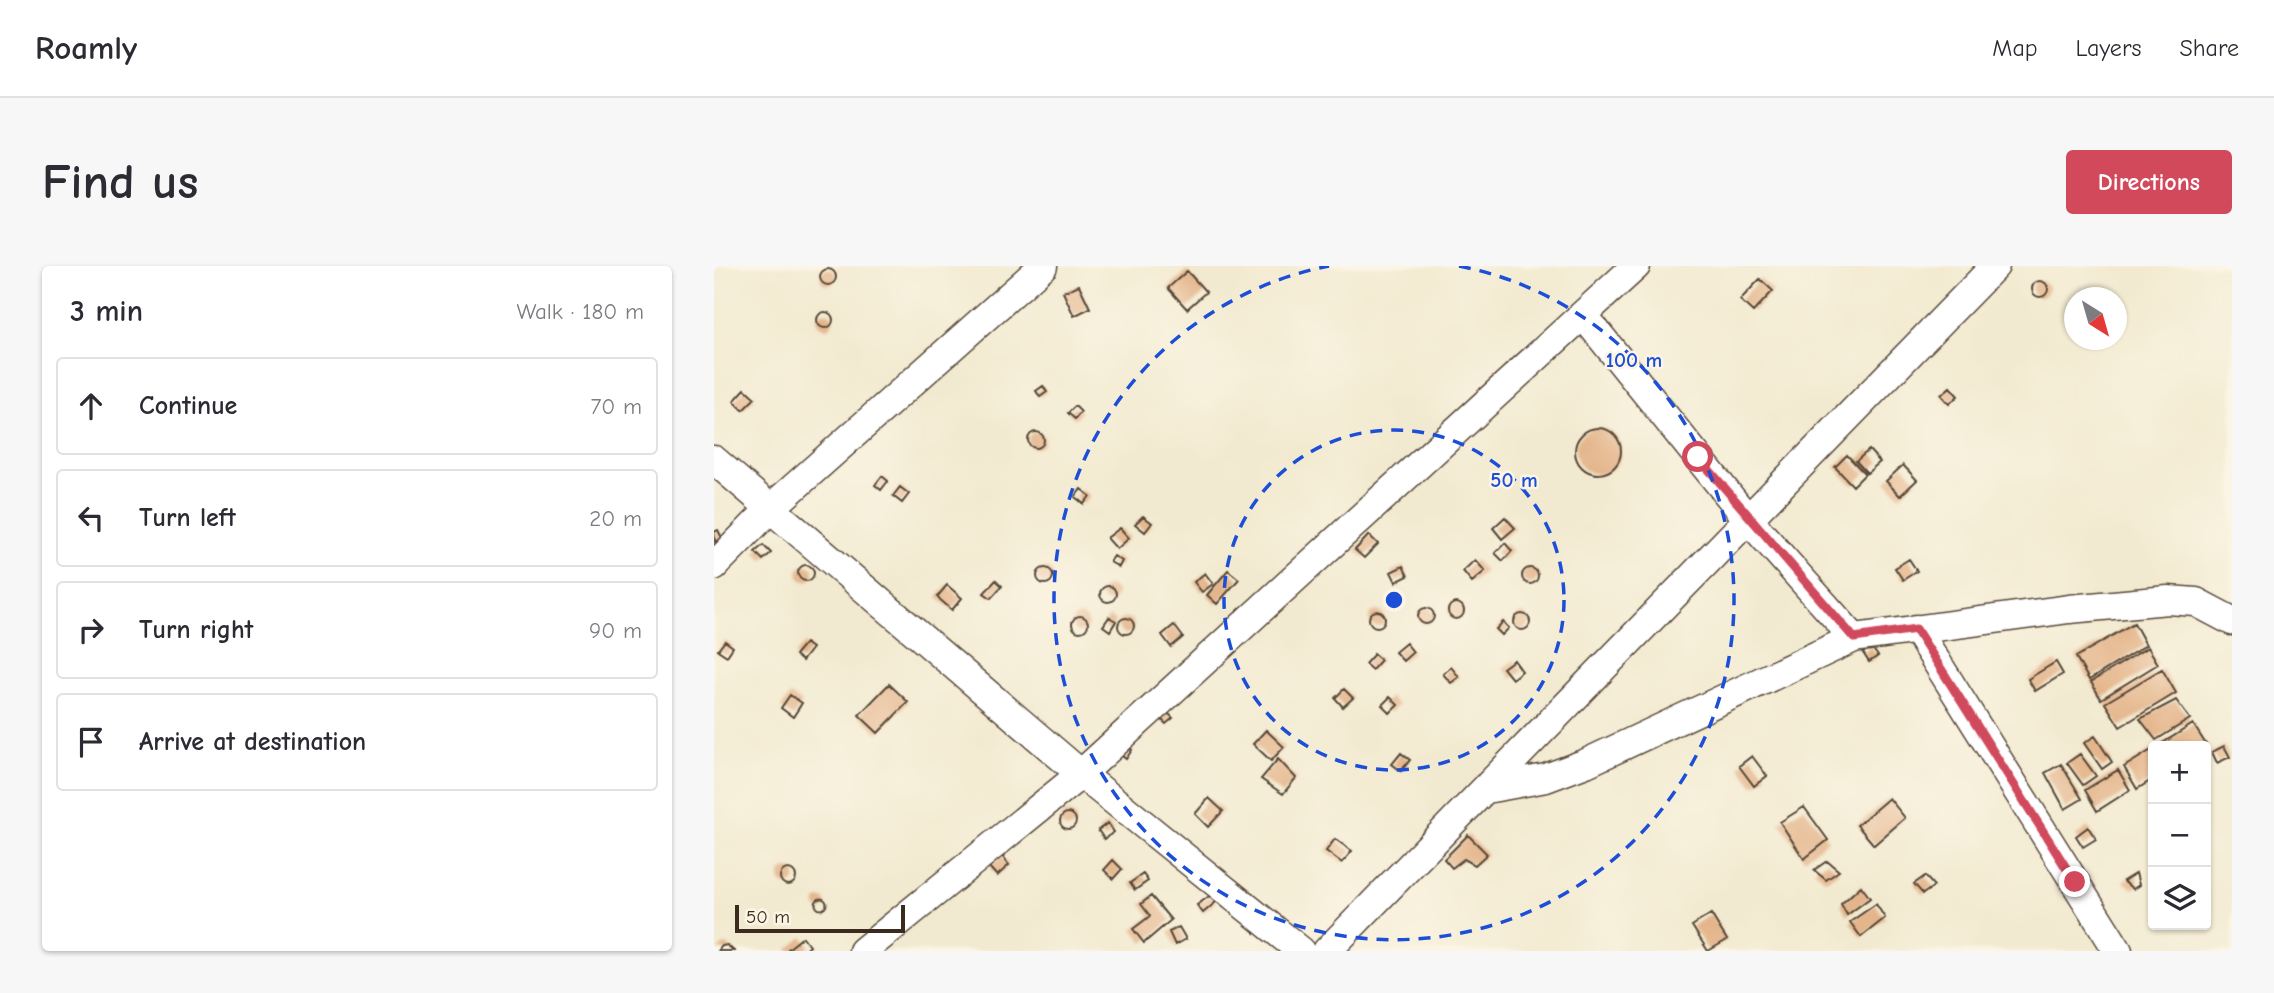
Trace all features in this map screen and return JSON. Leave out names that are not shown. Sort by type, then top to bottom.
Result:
[{"type":"street","points":[[714,566],[772,507],[1043,266]]},
{"type":"street","points":[[863,951],[1081,774],[1636,266]]},
{"type":"street","points":[[1327,951],[1995,266]]},
{"type":"street","points":[[1584,316],[1747,518],[1854,638]]},
{"type":"street","points":[[714,460],[1081,774],[1301,951]]},
{"type":"street","points":[[1486,789],[1546,778],[1586,763],[1854,638],[2068,609],[2168,600],[2196,602],[2232,621]]},
{"type":"street","points":[[1916,629],[2118,951]]},
{"type":"building","points":[[828,269],[836,277],[828,285],[820,277]]},
{"type":"building","points":[[1187,271],[1206,292],[1187,309],[1168,288]]},
{"type":"building","points":[[1760,279],[1773,291],[1753,312],[1740,300]]},
{"type":"building","points":[[2040,281],[2048,289],[2040,297],[2032,289]]},
{"type":"building","points":[[1079,285],[1090,308],[1074,316],[1063,292]]},
{"type":"building","points":[[822,312],[828,312],[833,320],[831,326],[822,328],[817,323],[817,317]]},
{"type":"building","points":[[1043,386],[1047,392],[1040,397],[1036,391]]},
{"type":"building","points":[[1950,387],[1958,396],[1949,404],[1941,395]]},
{"type":"building","points":[[745,389],[755,398],[743,410],[734,401]]},
{"type":"building","points":[[1075,406],[1081,412],[1075,419],[1068,413]]},
{"type":"building","points":[[1598,428],[1607,429],[1614,435],[1620,442],[1620,460],[1614,467],[1607,473],[1598,474],[1589,473],[1582,467],[1576,460],[1575,451],[1576,442],[1582,435],[1589,429]]},
{"type":"building","points":[[1036,432],[1044,440],[1036,448],[1028,440]]},
{"type":"building","points":[[1869,450],[1880,462],[1867,473],[1856,461]]},
{"type":"building","points":[[1847,455],[1865,474],[1853,486],[1835,467]]},
{"type":"building","points":[[1903,465],[1917,480],[1900,496],[1886,481]]},
{"type":"building","points":[[882,476],[888,481],[881,490],[875,485]]},
{"type":"building","points":[[900,487],[909,494],[902,503],[893,496]]},
{"type":"building","points":[[1081,489],[1090,496],[1084,504],[1075,497]]},
{"type":"building","points":[[1143,516],[1152,523],[1145,532],[1135,524]]},
{"type":"building","points":[[1505,517],[1515,528],[1502,539],[1493,528]]},
{"type":"building","points":[[1120,528],[1129,538],[1117,549],[1107,538]]},
{"type":"building","points":[[718,530],[722,538],[715,542],[714,532]]},
{"type":"building","points":[[1369,535],[1378,544],[1364,558],[1355,550]]},
{"type":"building","points":[[1505,543],[1512,551],[1503,561],[1495,553]]},
{"type":"building","points":[[763,545],[771,553],[763,560],[755,552]]},
{"type":"building","points":[[1114,556],[1122,561],[1119,567],[1110,562]]},
{"type":"building","points":[[1909,559],[1917,571],[1903,580],[1895,568]]},
{"type":"building","points":[[1475,560],[1485,571],[1472,582],[1463,571]]},
{"type":"building","points":[[803,565],[809,565],[814,573],[812,579],[803,581],[798,576],[798,570]]},
{"type":"building","points":[[1403,566],[1408,576],[1396,582],[1391,572]]},
{"type":"building","points":[[1045,568],[1053,576],[1045,584],[1037,576]]},
{"type":"building","points":[[1530,568],[1538,576],[1530,584],[1522,576]]},
{"type":"building","points":[[1228,570],[1239,579],[1217,604],[1207,595]]},
{"type":"building","points":[[1205,573],[1213,584],[1202,592],[1194,582]]},
{"type":"building","points":[[996,580],[1002,586],[991,598],[984,593]]},
{"type":"building","points":[[947,585],[962,598],[952,610],[937,597]]},
{"type":"building","points":[[1108,586],[1116,594],[1108,602],[1100,594]]},
{"type":"building","points":[[1456,603],[1464,611],[1456,619],[1448,611]]},
{"type":"building","points":[[1426,608],[1434,616],[1426,624],[1418,616]]},
{"type":"building","points":[[1377,611],[1385,619],[1377,627],[1369,619]]},
{"type":"building","points":[[1522,614],[1530,622],[1522,630],[1514,622]]},
{"type":"building","points":[[1080,616],[1088,624],[1080,632],[1072,624]]},
{"type":"building","points":[[1109,617],[1116,621],[1110,631],[1103,626]]},
{"type":"building","points":[[1126,618],[1134,626],[1126,634],[1118,626]]},
{"type":"building","points":[[1503,622],[1509,628],[1502,635],[1496,629]]},
{"type":"building","points":[[2134,623],[2146,645],[2089,680],[2076,657]]},
{"type":"building","points":[[1174,625],[1183,637],[1171,647],[1162,635]]},
{"type":"building","points":[[725,641],[733,647],[727,656],[718,650]]},
{"type":"building","points":[[805,643],[812,648],[802,661],[795,655]]},
{"type":"building","points":[[1406,643],[1413,652],[1403,661],[1395,652]]},
{"type":"building","points":[[1871,647],[1878,656],[1869,662],[1863,653]]},
{"type":"building","points":[[2148,647],[2158,664],[2101,699],[2091,682]]},
{"type":"building","points":[[1374,654],[1381,660],[1372,670],[1365,664]]},
{"type":"building","points":[[1514,660],[1522,671],[1512,679],[1503,668]]},
{"type":"building","points":[[2056,662],[2063,674],[2035,691],[2028,679]]},
{"type":"building","points":[[1451,667],[1459,677],[1451,683],[1443,674]]},
{"type":"building","points":[[2162,669],[2176,693],[2120,727],[2105,703]]},
{"type":"building","points":[[889,684],[908,702],[878,733],[859,715]]},
{"type":"building","points":[[1344,689],[1353,698],[1343,707],[1335,698]]},
{"type":"building","points":[[790,695],[802,703],[793,717],[781,708]]},
{"type":"building","points":[[1390,697],[1398,705],[1390,713],[1382,705]]},
{"type":"building","points":[[2176,700],[2190,719],[2156,740],[2140,719]]},
{"type":"building","points":[[1167,712],[1173,718],[1166,724],[1160,718]]},
{"type":"building","points":[[2193,724],[2204,741],[2166,741]]},
{"type":"building","points":[[1266,730],[1284,747],[1271,761],[1253,744]]},
{"type":"building","points":[[2095,736],[2112,762],[2102,769],[2084,743]]},
{"type":"building","points":[[1125,744],[1132,750],[1126,759],[1118,753]]},
{"type":"building","points":[[2224,746],[2230,757],[2217,763],[2212,752]]},
{"type":"building","points":[[2148,752],[2148,782],[2137,789],[2124,767]]},
{"type":"building","points":[[1401,753],[1410,760],[1401,771],[1392,764]]},
{"type":"building","points":[[2080,754],[2096,776],[2083,785],[2067,763]]},
{"type":"building","points":[[1752,756],[1767,776],[1754,786],[1739,766]]},
{"type":"building","points":[[1278,759],[1296,778],[1283,794],[1261,779]]},
{"type":"building","points":[[2061,764],[2082,799],[2065,809],[2045,773]]},
{"type":"building","points":[[2118,770],[2130,790],[2097,811],[2085,790]]},
{"type":"building","points":[[1209,798],[1223,811],[1208,827],[1195,814]]},
{"type":"building","points":[[1889,798],[1905,818],[1874,845],[1857,825]]},
{"type":"building","points":[[1804,807],[1828,840],[1804,859],[1780,822]]},
{"type":"building","points":[[1068,813],[1076,821],[1068,829],[1060,821]]},
{"type":"building","points":[[1108,823],[1114,832],[1104,839],[1098,830]]},
{"type":"building","points":[[2088,827],[2096,839],[2083,847],[2076,836]]},
{"type":"building","points":[[1468,835],[1487,854],[1475,865],[1464,859],[1452,868],[1444,859]]},
{"type":"building","points":[[1335,839],[1352,851],[1342,863],[1326,851]]},
{"type":"building","points":[[1002,856],[1009,865],[997,876],[989,867]]},
{"type":"building","points":[[1113,860],[1122,869],[1113,879],[1104,870]]},
{"type":"building","points":[[1827,861],[1839,871],[1826,880],[1814,870]]},
{"type":"building","points":[[788,869],[796,877],[788,885],[780,877]]},
{"type":"building","points":[[2136,873],[2139,885],[2133,889],[2123,881]]},
{"type":"building","points":[[1143,874],[1148,881],[1135,890],[1130,883]]},
{"type":"building","points":[[1925,876],[1934,886],[1923,894],[1914,884]]},
{"type":"building","points":[[1861,886],[1870,898],[1847,915],[1841,904]]},
{"type":"building","points":[[1211,895],[1216,902],[1203,913],[1197,905]]},
{"type":"building","points":[[1151,896],[1171,920],[1144,943],[1133,929],[1150,916],[1141,904]]},
{"type":"building","points":[[821,898],[827,904],[821,910],[815,904]]},
{"type":"building","points":[[1876,904],[1885,918],[1861,937],[1850,922]]},
{"type":"building","points":[[1711,914],[1727,940],[1708,951],[1692,926]]},
{"type":"building","points":[[1179,927],[1186,939],[1175,945],[1169,932]]},
{"type":"building","points":[[803,937],[810,946],[804,951],[788,949]]},
{"type":"building","points":[[727,945],[734,951],[718,951],[722,946]]},
{"type":"route","points":[[1698,457],[1747,518],[1854,638],[1916,629],[2075,882]]}]
